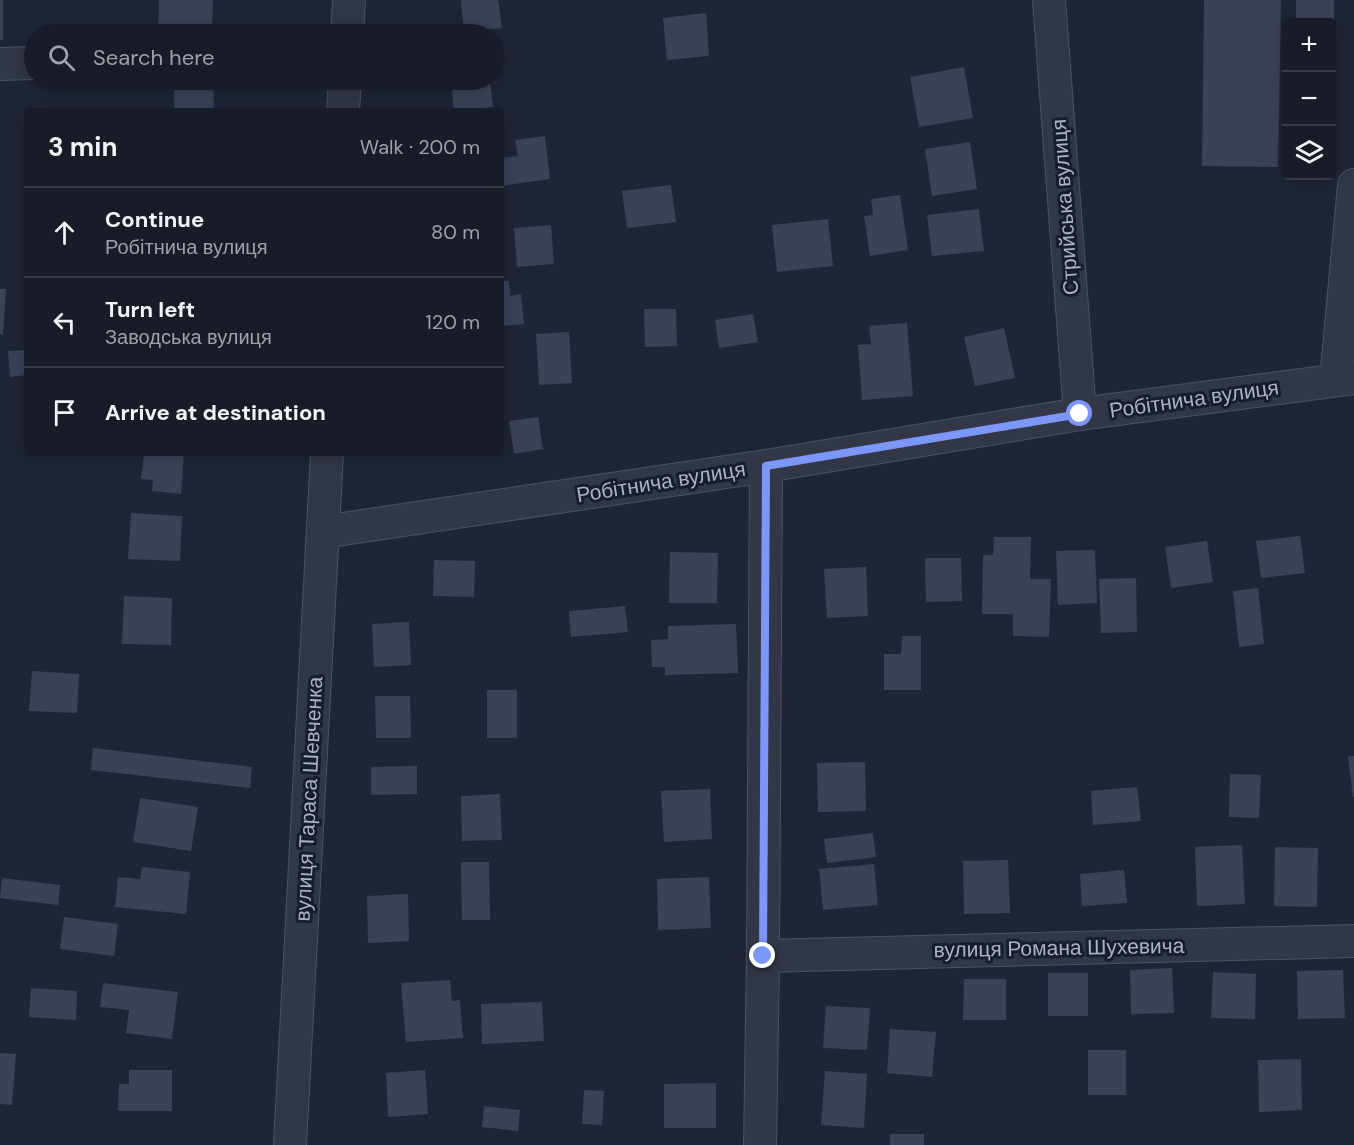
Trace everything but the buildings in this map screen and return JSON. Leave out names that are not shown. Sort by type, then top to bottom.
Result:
[{"type":"street","points":[[348,24],[349,0]]},
{"type":"street","name":"Стрийська вулиця","points":[[1049,0],[1080,414]]},
{"type":"street","points":[[0,64],[24,63]]},
{"type":"street","points":[[344,108],[345,90]]},
{"type":"street","points":[[1345,379],[1354,185]]},
{"type":"street","name":"Робітнича вулиця","points":[[323,532],[766,466],[1080,414],[1345,379]]},
{"type":"street","name":"вулиця Тараса Шевченка","points":[[290,1145],[327,456]]},
{"type":"street","points":[[760,1145],[766,466]]},
{"type":"street","name":"вулиця Романа Шухевича","points":[[763,956],[1354,941]]},
{"type":"route","points":[[763,956],[766,466],[1080,414]]}]
